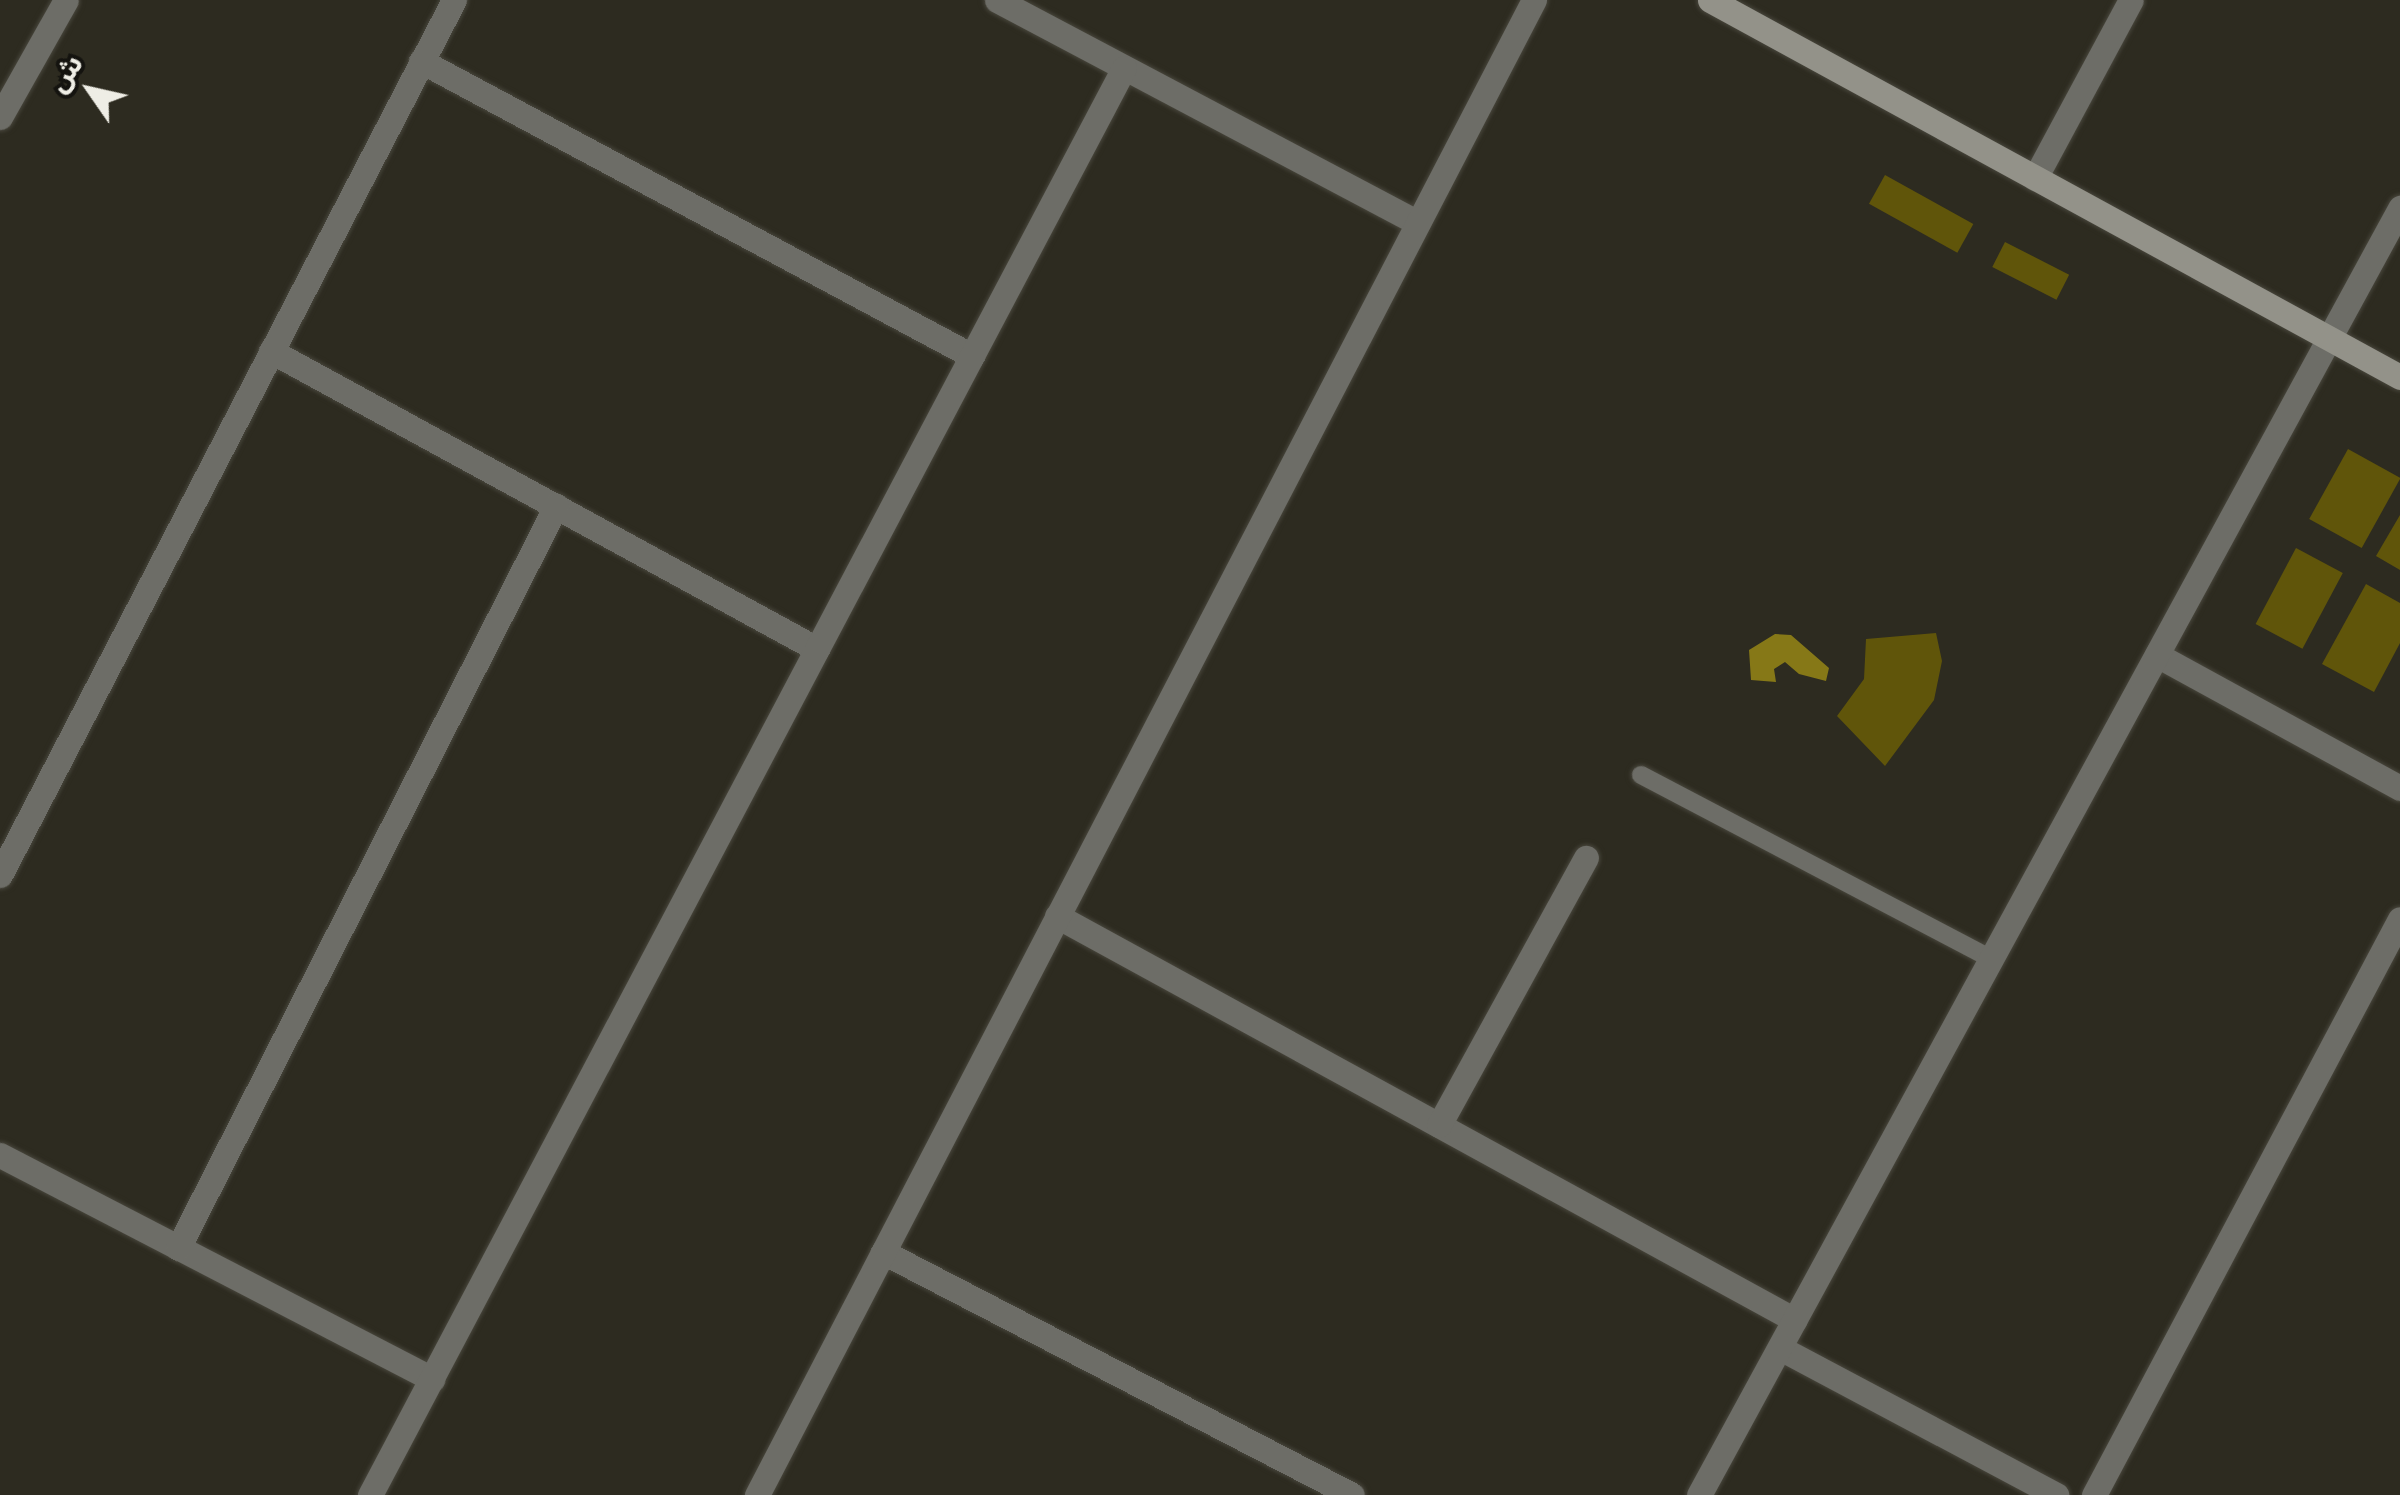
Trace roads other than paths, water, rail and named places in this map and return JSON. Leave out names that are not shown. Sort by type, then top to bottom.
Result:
[{"type":"street","points":[[0,117],[66,0]]},
{"type":"street","points":[[0,875],[454,0]]},
{"type":"street","points":[[997,0],[1418,223]]},
{"type":"street","points":[[757,1495],[1534,0]]},
{"type":"street","points":[[1710,0],[1744,8],[2035,178],[2400,377]]},
{"type":"street","points":[[2035,178],[2131,0]]},
{"type":"street","points":[[420,60],[972,356]]},
{"type":"street","points":[[370,1495],[1124,68]]},
{"type":"street","points":[[1699,1495],[2400,208]]},
{"type":"street","points":[[270,351],[818,649]]},
{"type":"street","points":[[178,1248],[556,506]]},
{"type":"street","points":[[2157,655],[2400,788]]},
{"type":"street","points":[[1438,1125],[1586,858]]},
{"type":"street","points":[[1058,916],[1795,1320]]},
{"type":"street","points":[[2094,1495],[2400,919]]},
{"type":"street","points":[[0,1156],[432,1379]]},
{"type":"street","points":[[883,1252],[1352,1495]]},
{"type":"street","points":[[1780,1348],[2056,1495]]},
{"type":"lane","points":[[1640,774],[1991,959]]}]
